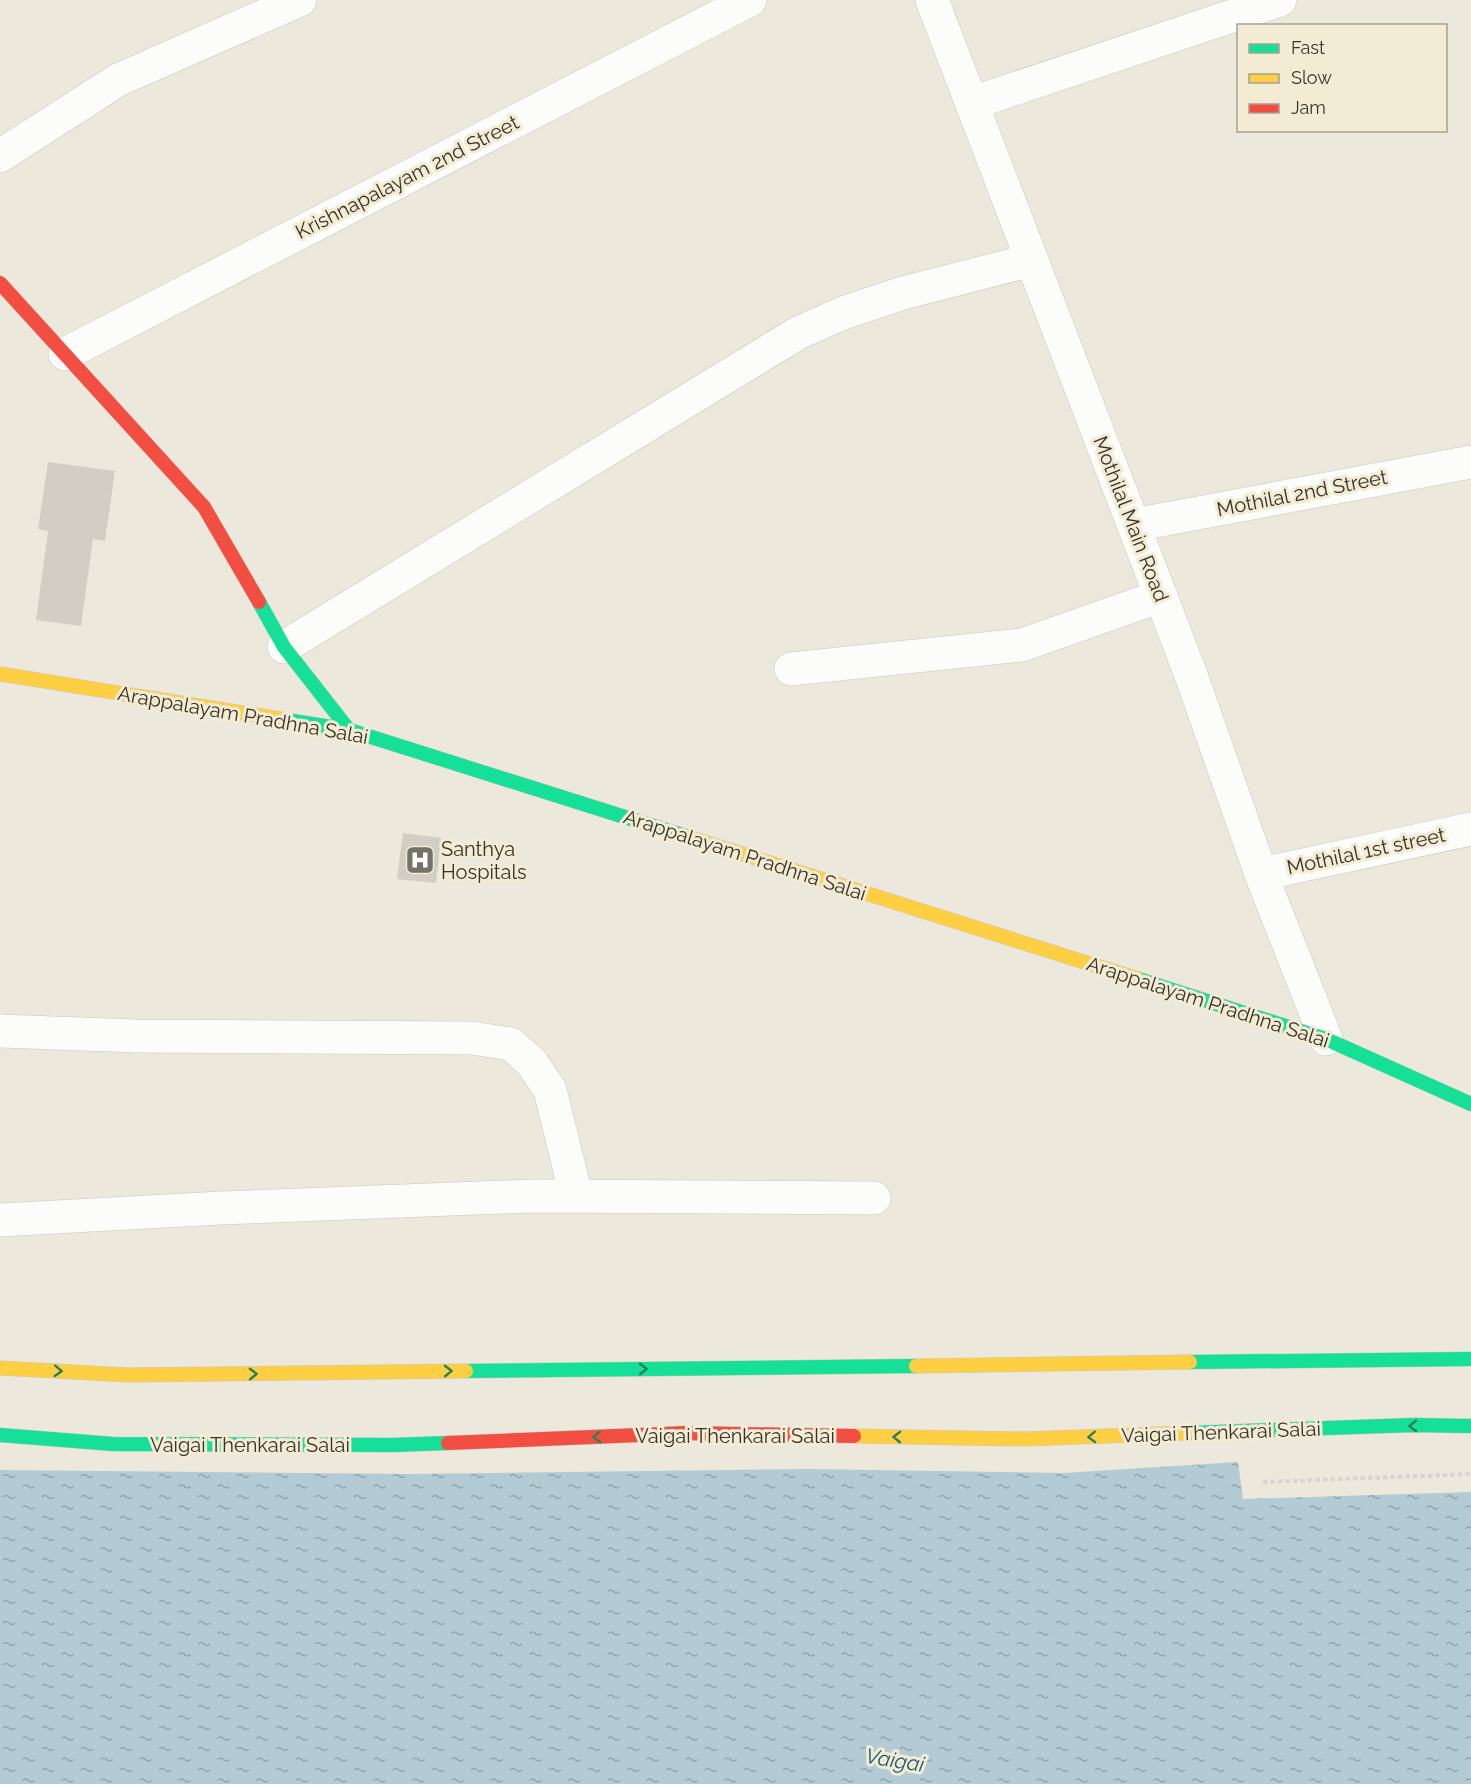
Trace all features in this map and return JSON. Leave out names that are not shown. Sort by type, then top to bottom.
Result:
[{"type":"street","points":[[0,156],[118,80],[300,0]]},
{"type":"street","name":"Krishnapalayam 2nd Street","points":[[65,354],[750,0]]},
{"type":"street","name":"Mothilal Main Road","points":[[932,0],[1191,675],[1261,874],[1326,1039]]},
{"type":"street","points":[[972,104],[1280,0]]},
{"type":"street","points":[[284,647],[798,333],[843,313],[903,293],[1032,260]]},
{"type":"street","points":[[0,283],[204,507],[284,647],[349,730]]},
{"type":"street","name":"Mothilal 2nd Street","points":[[1134,525],[1471,462]]},
{"type":"street","points":[[791,669],[1022,645],[1161,596]]},
{"type":"street","name":"Arappalayam Pradhna Salai","points":[[0,674],[349,730],[1326,1039],[1471,1104]]},
{"type":"street","name":"Mothilal 1st street","points":[[1261,874],[1471,829]]},
{"type":"street","points":[[0,1031],[136,1036],[472,1038],[511,1044],[532,1063],[550,1090],[576,1195]]},
{"type":"street","points":[[0,1220],[221,1208],[576,1195],[874,1198]]},
{"type":"street","points":[[0,1368],[128,1375],[1471,1359]]},
{"type":"street","name":"Vaigai Thenkarai Salai","points":[[0,1435],[113,1444],[393,1445],[687,1433],[1025,1439],[1413,1425],[1471,1426]]},
{"type":"path","points":[[1263,1482],[1471,1474]]},
{"type":"water","name":"Vaigai","points":[[1238,1462],[1243,1499],[1471,1492],[1471,1784],[0,1784],[0,1470],[409,1474],[810,1469],[1064,1473]]},
{"type":"building","points":[[48,462],[115,471],[105,541],[93,539],[81,626],[36,620],[48,531],[38,529]]},
{"type":"building","points":[[403,833],[441,838],[436,883],[397,879]]},
{"type":"traffic: fast","points":[[259,602],[284,647],[349,730]]},
{"type":"traffic: fast","points":[[287,720],[349,730],[688,837]]},
{"type":"traffic: fast","points":[[1138,979],[1326,1039],[1471,1104]]},
{"type":"traffic: fast","points":[[1190,1362],[1471,1359]]},
{"type":"traffic: fast","points":[[466,1371],[916,1366]]},
{"type":"traffic: fast","points":[[1188,1433],[1413,1425],[1471,1426]]},
{"type":"traffic: fast","points":[[0,1435],[113,1444],[393,1445],[448,1443]]},
{"type":"traffic: slow","points":[[0,674],[287,720]]},
{"type":"traffic: slow","points":[[688,837],[1138,979]]},
{"type":"traffic: slow","points":[[916,1366],[1190,1362]]},
{"type":"traffic: slow","points":[[0,1368],[128,1375],[466,1371]]},
{"type":"traffic: slow","points":[[854,1436],[1025,1439],[1188,1433]]},
{"type":"traffic: jam","points":[[0,283],[204,507],[259,602]]},
{"type":"traffic: jam","points":[[448,1443],[687,1433],[854,1436]]},
{"type":"place","name":"Santhya Hospitals","points":[[420,860]]}]
